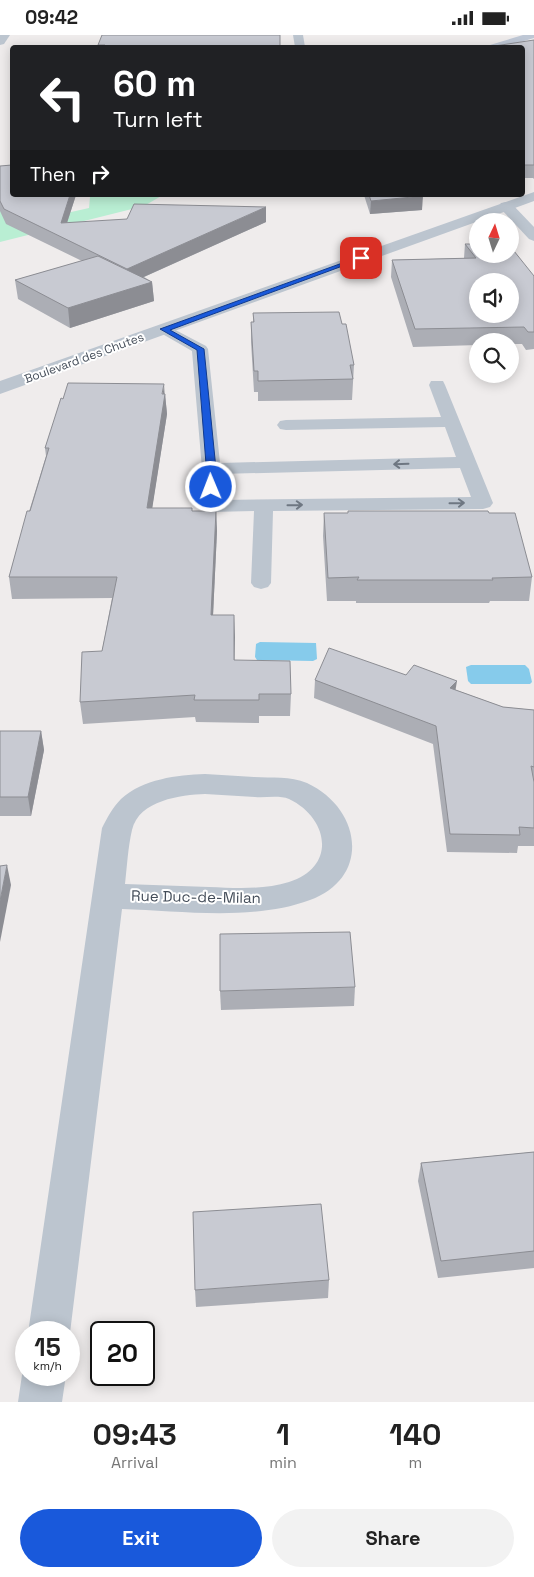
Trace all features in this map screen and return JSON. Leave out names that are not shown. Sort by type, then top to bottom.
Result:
[{"type":"main road","points":[[501,45],[534,35]]},
{"type":"street","points":[[0,42],[5,35]]},
{"type":"street","points":[[515,41],[534,46]]},
{"type":"street","name":"Boulevard des Chutes","points":[[0,388],[534,196]]},
{"type":"street","points":[[506,206],[534,236]]},
{"type":"street","name":"Rue Duc-de-Milan","points":[[51,1321],[117,828],[132,807],[154,792],[192,783],[296,790],[324,809],[336,832],[339,851],[328,876],[301,890],[266,898],[240,899],[108,896]]},
{"type":"street","points":[[40,1402],[42,1386]]},
{"type":"lane","points":[[164,329],[200,349],[211,469],[211,506],[483,503],[436,385]]},
{"type":"lane","points":[[286,425],[451,422]]},
{"type":"lane","points":[[211,469],[467,462]]},
{"type":"lane","points":[[262,583],[264,505]]},
{"type":"green space","points":[[90,197],[160,197],[144,206],[0,242],[0,198],[40,219],[89,208]]},
{"type":"water","points":[[260,642],[316,643],[317,659],[313,661],[257,660],[255,657],[256,644]]},
{"type":"water","points":[[471,665],[525,665],[529,669],[532,682],[530,684],[471,684],[468,681],[466,667]]},
{"type":"building","points":[[102,35],[280,35],[280,45],[98,45]]},
{"type":"building","points":[[534,40],[534,165],[525,165],[525,45],[501,45]]},
{"type":"building","points":[[10,165],[10,197],[69,197],[61,223],[127,219],[134,204],[266,207],[127,269],[4,209],[0,201],[0,166]]},
{"type":"building","points":[[370,197],[413,197],[371,201]]},
{"type":"building","points":[[98,256],[152,282],[68,308],[15,280]]},
{"type":"building","points":[[519,257],[534,276],[534,332],[528,332],[524,327],[415,329],[392,260],[469,258],[469,263],[519,263]]},
{"type":"building","points":[[339,312],[342,324],[346,324],[354,365],[350,365],[353,379],[258,381],[258,371],[254,371],[251,322],[254,322],[253,313]]},
{"type":"building","points":[[68,383],[164,384],[162,394],[165,394],[147,508],[192,508],[192,511],[216,511],[211,615],[234,615],[234,660],[290,661],[291,694],[259,694],[259,700],[194,700],[195,695],[80,702],[82,652],[102,651],[117,577],[9,577],[27,511],[30,511],[49,448],[45,448],[61,398],[63,399]]},
{"type":"building","points":[[348,511],[488,511],[489,513],[515,513],[532,577],[492,578],[493,580],[357,580],[359,577],[328,578],[324,513],[348,513]]},
{"type":"building","points":[[329,648],[406,675],[414,665],[457,681],[450,688],[503,707],[534,710],[534,767],[531,766],[534,782],[534,828],[519,827],[520,835],[450,834],[436,726],[315,680]]},
{"type":"building","points":[[0,731],[41,731],[28,797],[0,797]]},
{"type":"building","points":[[7,865],[0,901],[0,866]]},
{"type":"building","points":[[350,932],[355,987],[220,991],[220,934]]},
{"type":"building","points":[[534,1152],[534,1251],[441,1261],[421,1163]]},
{"type":"building","points":[[321,1204],[329,1280],[195,1290],[193,1212]]},
{"type":"route","points":[[211,487],[200,349],[164,329],[361,258]]}]
